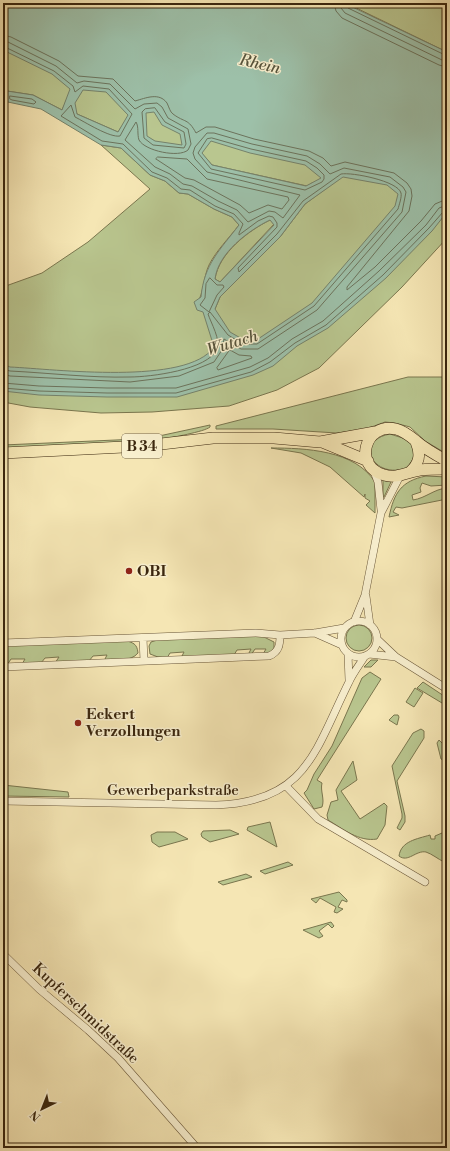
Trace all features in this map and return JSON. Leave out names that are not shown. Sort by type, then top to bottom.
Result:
[{"type":"main road","name":"B 34","points":[[3,453],[144,446],[213,438],[274,438],[320,442],[386,429],[397,429],[447,461]]},
{"type":"main road","points":[[370,465],[365,450],[366,444],[375,432]]},
{"type":"main road","name":"B 34","points":[[320,442],[370,465],[383,475],[447,469]]},
{"type":"main road","points":[[405,474],[415,468],[419,458],[419,449],[416,442]]},
{"type":"street","points":[[354,622],[366,595],[381,513],[380,489],[370,465]]},
{"type":"street","points":[[381,513],[405,474]]},
{"type":"street","points":[[366,595],[370,625],[376,634],[377,639],[396,657],[447,689]]},
{"type":"street","points":[[3,643],[256,633],[280,635],[315,633],[344,628],[354,622],[360,621],[370,625]]},
{"type":"street","points":[[344,628],[341,639],[342,645],[348,654],[354,656],[367,655],[396,657]]},
{"type":"street","points":[[315,633],[342,645]]},
{"type":"street","points":[[4,667],[269,656],[276,653],[280,644],[280,635]]},
{"type":"street","points":[[143,638],[144,661]]},
{"type":"street","name":"Gewerbeparkstraße","points":[[3,801],[139,805],[234,805],[252,801],[271,794],[286,786],[300,773],[319,746],[349,680],[376,645],[377,639]]},
{"type":"street","name":"Gewerbeparkstraße","points":[[348,654],[349,680]]},
{"type":"street","points":[[286,786],[318,819],[425,882]]},
{"type":"street","name":"Kupferschmidstraße","points":[[3,954],[39,989],[88,1030],[118,1058],[197,1148]]},
{"type":"shaded area","points":[[3,3],[447,134],[447,238],[402,287],[319,368],[277,390],[229,406],[152,412],[101,413],[30,407],[3,402],[3,287],[42,273],[88,242],[150,189],[101,145],[121,148],[150,175],[165,181],[179,193],[188,194],[214,209],[232,217],[239,225],[209,265],[198,301],[215,309],[220,297],[280,237],[305,204],[328,187],[312,183],[307,186],[212,165],[204,156],[162,145],[122,126],[118,132],[77,114],[67,99],[62,110],[33,95],[3,89]]},
{"type":"shaded area","points":[[344,3],[447,3],[447,52],[348,4]]},
{"type":"shaded area","points":[[270,220],[274,224],[220,282],[215,279],[222,260],[228,252],[253,230]]},
{"type":"shaded area","points":[[408,377],[447,377],[447,454],[425,441],[410,427],[395,423],[385,422],[366,429],[337,433],[273,429],[216,429],[216,426]]},
{"type":"shaded area","points":[[210,425],[207,429],[201,431],[161,440],[3,449],[3,445],[138,439]]},
{"type":"shaded area","points":[[390,434],[409,440],[416,453],[408,468],[395,470],[385,469],[377,464],[372,458],[371,451],[373,444],[379,438]]},
{"type":"shaded area","points":[[271,448],[314,450],[342,457],[355,463],[366,471],[375,482],[375,513],[366,505],[370,501],[365,498],[365,494],[364,497],[330,467],[301,453]]},
{"type":"shaded area","points":[[426,476],[447,477],[447,485],[431,486],[422,483],[420,488],[421,492],[412,495],[413,500],[447,488],[447,499],[402,508],[396,507],[393,512],[399,515],[389,517],[393,501],[400,489],[410,481]]},
{"type":"shaded area","points":[[383,480],[391,482],[384,497],[383,497]]},
{"type":"shaded area","points":[[359,625],[368,629],[372,638],[368,647],[359,651],[350,647],[346,638],[350,629]]},
{"type":"shaded area","points":[[262,636],[274,642],[274,648],[269,653],[263,654],[266,649],[255,649],[251,655],[248,655],[251,649],[237,650],[234,655],[181,658],[184,652],[170,653],[167,658],[150,654],[149,646],[151,642],[161,639]]},
{"type":"shaded area","points":[[124,640],[134,644],[137,647],[138,653],[135,656],[127,659],[104,661],[107,655],[93,656],[89,661],[55,663],[59,657],[45,658],[41,663],[22,664],[25,659],[11,659],[7,665],[3,665],[3,646]]},
{"type":"shaded area","points":[[371,660],[378,660],[371,667],[364,667]]},
{"type":"shaded area","points":[[370,672],[381,679],[317,780],[322,783],[323,804],[322,807],[314,809],[304,793],[332,746],[362,678]]},
{"type":"shaded area","points":[[423,682],[447,698],[447,706],[417,688]]},
{"type":"shaded area","points":[[415,688],[423,693],[414,707],[406,702]]},
{"type":"shaded area","points":[[394,715],[398,715],[399,717],[397,725],[389,720]]},
{"type":"shaded area","points":[[421,729],[424,731],[424,738],[397,781],[405,816],[405,822],[400,830],[397,828],[402,818],[402,814],[392,766],[413,733]]},
{"type":"shaded area","points":[[439,740],[447,748],[447,756],[443,760],[441,759],[437,743]]},
{"type":"shaded area","points":[[353,761],[357,780],[341,791],[360,819],[384,803],[387,806],[385,825],[377,839],[364,839],[358,837],[328,820],[327,815],[331,802],[338,800],[336,790]]},
{"type":"shaded area","points":[[3,785],[68,792],[69,797],[3,796]]},
{"type":"shaded area","points":[[270,822],[277,847],[247,830],[248,827]]},
{"type":"shaded area","points":[[447,829],[447,856],[444,862],[426,852],[406,858],[399,856],[400,851],[410,841],[430,835],[431,839],[435,839],[435,836]]},
{"type":"shaded area","points":[[230,830],[239,834],[210,842],[202,837],[201,834],[203,831]]},
{"type":"shaded area","points":[[157,832],[175,832],[188,839],[159,847],[152,842],[151,835]]},
{"type":"shaded area","points":[[288,862],[293,865],[265,874],[260,871]]},
{"type":"shaded area","points":[[246,874],[252,877],[223,885],[218,882]]},
{"type":"shaded area","points":[[339,892],[347,900],[347,902],[342,900],[338,907],[343,909],[337,913],[334,912],[336,907],[320,898],[316,903],[311,899]]},
{"type":"shaded area","points":[[331,922],[334,926],[332,928],[328,924],[319,931],[323,936],[319,938],[303,930]]},
{"type":"water","points":[[3,3],[344,3],[447,52],[447,212],[432,231],[386,278],[328,328],[297,346],[273,366],[253,375],[177,397],[39,395],[3,391],[3,364],[10,367],[87,372],[118,372],[149,371],[177,367],[199,359],[214,347],[203,312],[197,310],[194,302],[201,297],[209,266],[219,250],[239,225],[232,217],[214,209],[188,194],[179,193],[165,181],[150,175],[121,148],[101,145],[41,109],[3,101],[3,89],[33,95],[62,110],[70,89],[52,74],[3,50]],"holes":[[[83,90],[106,92],[128,115],[118,132],[77,114],[75,103]],[[154,112],[162,125],[180,134],[182,145],[155,141],[147,136],[146,113]],[[211,141],[250,153],[305,165],[321,178],[306,186],[212,165],[202,153]],[[343,177],[387,185],[398,194],[395,206],[312,303],[255,341],[244,340],[230,332],[215,309],[220,297],[280,237],[305,204]],[[270,220],[274,225],[220,282],[215,279],[217,269],[228,252],[244,236]]]},
{"type":"place","name":"OBI","points":[[129,571]]},
{"type":"place","name":"Eckert Verzollungen","points":[[78,723]]},
{"type":"water label","name":"Rhein","points":[[260,63]]},
{"type":"water label","name":"Wutach","points":[[232,342]]}]
